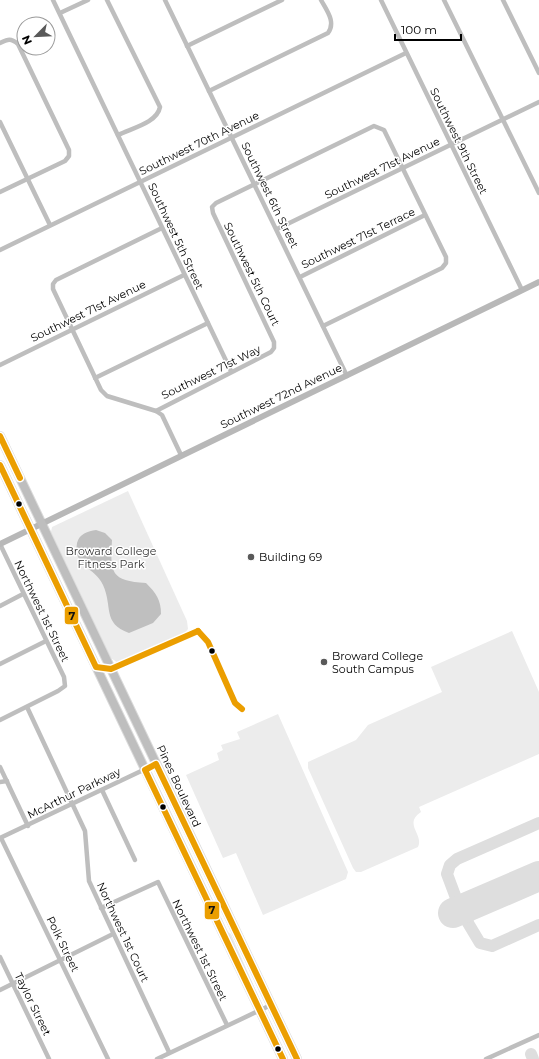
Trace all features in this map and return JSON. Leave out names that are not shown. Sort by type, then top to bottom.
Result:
[{"type":"highway","name":"Pines Boulevard","points":[[0,436],[297,1059]]},
{"type":"highway","points":[[0,465],[283,1059]]},
{"type":"highway","points":[[96,667],[111,669]]},
{"type":"street","name":"Southwest 5th Street","points":[[53,0],[231,371]]},
{"type":"street","points":[[60,13],[88,0]]},
{"type":"street","points":[[107,0],[160,107],[159,113],[155,118],[118,135]]},
{"type":"street","name":"Southwest 6th Street","points":[[166,0],[347,376]]},
{"type":"street","points":[[187,46],[282,0]]},
{"type":"street","points":[[209,91],[328,33],[332,27],[332,22],[322,0]]},
{"type":"street","name":"Southwest 9th Street","points":[[381,0],[522,290]]},
{"type":"street","points":[[444,0],[539,193]]},
{"type":"street","points":[[503,0],[539,73]]},
{"type":"street","points":[[0,43],[8,39],[18,44],[69,150],[69,156],[65,161],[0,192]]},
{"type":"street","name":"Southwest 70th Avenue","points":[[0,250],[406,53]]},
{"type":"street","name":"Southwest 71st Avenue","points":[[276,229],[539,102]]},
{"type":"street","points":[[0,122],[50,225]]},
{"type":"street","points":[[254,183],[374,126],[380,127],[384,130],[403,167],[446,257],[446,263],[442,268],[323,326]]},
{"type":"street","name":"Southwest 5th Court","points":[[254,183],[216,203],[212,207],[213,213],[274,342],[274,348]]},
{"type":"street","name":"Southwest 71st Terrace","points":[[300,277],[425,215]]},
{"type":"street","name":"Southwest 71st Way","points":[[162,228],[56,280],[53,284],[53,290],[101,390],[107,396],[156,411],[231,371],[271,352],[274,348]]},
{"type":"street","name":"Southwest 71st Avenue","points":[[0,365],[184,275]]},
{"type":"street","name":"Southwest 72nd Avenue","points":[[0,544],[30,528],[539,282]]},
{"type":"street","points":[[95,378],[208,323]]},
{"type":"street","points":[[156,411],[162,415],[181,456]]},
{"type":"street","name":"Northwest 1st Street","points":[[0,544],[64,677],[65,686],[27,707]]},
{"type":"street","points":[[0,606],[23,594]]},
{"type":"street","points":[[0,664],[46,642]]},
{"type":"street","points":[[0,720],[27,707]]},
{"type":"street","name":"Northwest 1st Court","points":[[27,707],[74,804],[85,831],[89,881],[169,1052]]},
{"type":"street","name":"McArthur Parkway","points":[[1,838],[156,764]]},
{"type":"street","points":[[0,767],[28,826]]},
{"type":"street","points":[[0,782],[7,781]]},
{"type":"street","points":[[102,790],[135,860]]},
{"type":"street","name":"Polk Street","points":[[1,838],[108,1059]]},
{"type":"street","name":"Northwest 1st Street","points":[[101,908],[158,882],[227,1025]]},
{"type":"street","points":[[0,990],[113,934]]},
{"type":"street","name":"Taylor Street","points":[[0,957],[49,1059]]},
{"type":"street","points":[[157,1059],[271,1005]]},
{"type":"street","points":[[486,1059],[539,1035]]},
{"type":"green space","name":"Broward College Fitness Park","points":[[128,491],[187,621],[188,629],[184,634],[118,663],[111,658],[51,532],[52,527]]},
{"type":"green space","points":[[512,631],[539,692],[539,754],[419,807],[421,812],[416,816],[414,821],[419,842],[418,847],[361,872],[356,872],[308,768],[308,762],[356,740],[368,725],[442,692],[431,667]]},
{"type":"green space","points":[[278,714],[348,872],[346,879],[263,915],[236,853],[223,858],[186,775],[219,760],[217,753],[223,750],[221,745],[240,739],[237,732]]},
{"type":"green space","points":[[226,931],[231,934],[260,1000],[258,1001]]},
{"type":"shaded area","points":[[96,530],[105,533],[112,540],[112,560],[115,573],[119,577],[126,580],[146,583],[155,594],[159,601],[161,614],[153,623],[129,633],[115,624],[110,614],[103,585],[95,574],[81,562],[78,557],[77,543],[80,537],[87,532]]},
{"type":"taxiway","points":[[539,823],[457,859],[450,865],[447,874],[456,898],[466,908],[468,923],[480,943],[492,946],[539,925]]},
{"type":"taxiway","points":[[531,1054],[533,1059]]},
{"type":"runway","points":[[453,913],[539,876]]},
{"type":"transit line","name":"7","points":[[0,436],[20,478]]},
{"type":"transit line","name":"7","points":[[0,465],[96,667],[111,669],[198,631]]},
{"type":"transit line","name":"7","points":[[198,631],[208,642],[235,703],[242,709]]},
{"type":"transit line","name":"7","points":[[283,1059],[145,770],[156,764],[297,1059]]},
{"type":"place","name":"Building 69","points":[[251,557]]},
{"type":"place","name":"Broward College South Campus","points":[[324,662]]}]
